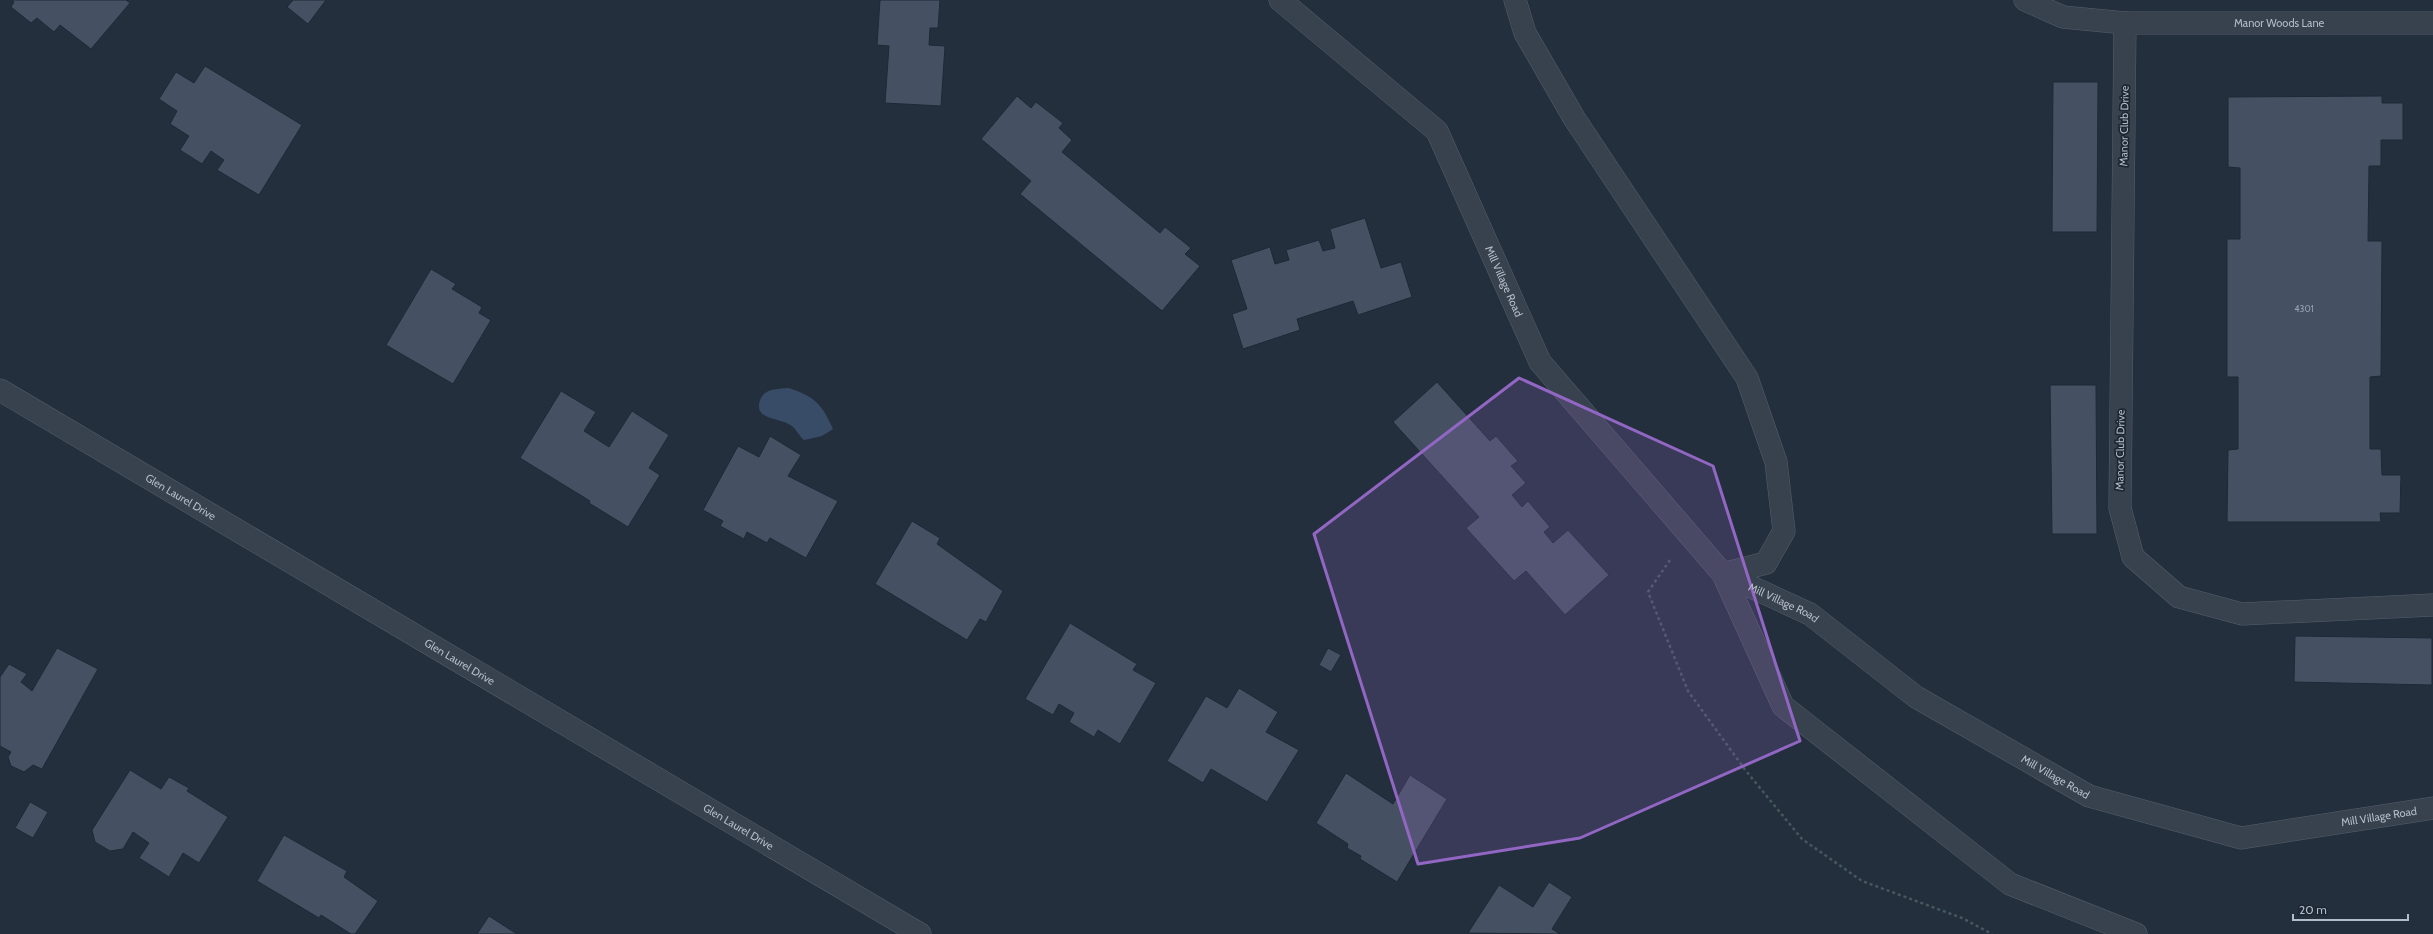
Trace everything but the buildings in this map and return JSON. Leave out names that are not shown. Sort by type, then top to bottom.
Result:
[{"type":"street","name":"Mill Village Road","points":[[1280,0],[1437,131],[1540,362],[1724,574],[1783,706],[2010,884],[2136,934]]},
{"type":"street","name":"Mill Village Road","points":[[1515,0],[1525,33],[1574,118],[1747,378],[1776,462],[1784,531],[1766,564],[1724,574]]},
{"type":"street","name":"Manor Woods Lane","points":[[2025,0],[2063,17],[2125,23],[2433,23]]},
{"type":"street","name":"Manor Club Drive","points":[[2125,23],[2120,508],[2133,557],[2179,597],[2242,614],[2433,605]]},
{"type":"street","name":"Glen Laurel Drive","points":[[0,390],[920,934]]},
{"type":"street","name":"Mill Village Road","points":[[1724,574],[1810,614],[1916,697],[2089,796],[2242,838],[2433,808]]},
{"type":"path","points":[[1689,533],[1648,592],[1688,691],[1746,771],[1802,839],[1862,881],[1962,918],[1992,934]]},
{"type":"highlighted area","points":[[1519,378],[1713,466],[1800,741],[1580,838],[1418,864],[1314,534]]},
{"type":"water","points":[[789,388],[798,391],[817,402],[825,413],[833,429],[822,436],[804,440],[792,426],[763,415],[760,411],[759,405],[763,395],[769,391]]}]
